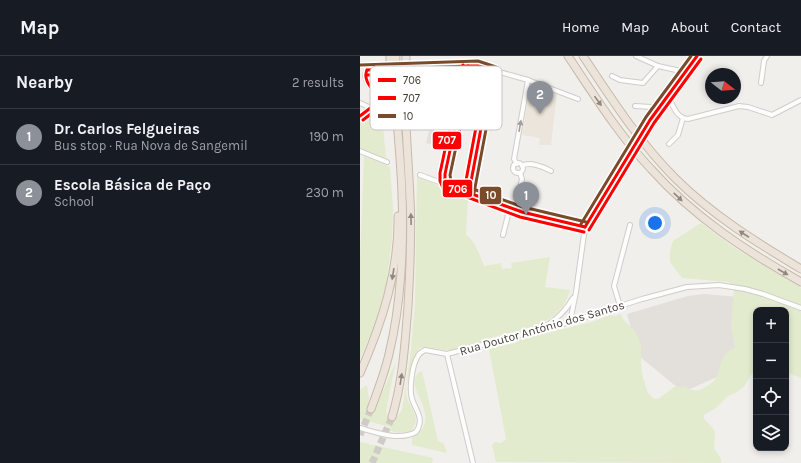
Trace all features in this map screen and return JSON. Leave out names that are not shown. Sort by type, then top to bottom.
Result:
[{"type":"highway","points":[[396,56],[396,66]]},
{"type":"highway","points":[[406,56],[406,66]]},
{"type":"highway","points":[[409,66],[410,56]]},
{"type":"highway","points":[[563,56],[571,68],[577,69]]},
{"type":"highway","points":[[568,56],[627,141],[650,169],[677,196],[730,239],[759,258],[801,282]]},
{"type":"highway","points":[[583,56],[622,114],[647,147],[674,177],[708,208],[738,231],[801,269]]},
{"type":"highway","points":[[360,373],[378,332],[386,304],[396,250],[398,198],[393,130]]},
{"type":"highway","points":[[371,409],[381,383],[394,328],[401,259],[402,196],[398,130]]},
{"type":"highway","points":[[392,417],[401,382],[408,302],[411,218],[407,130]]},
{"type":"street","points":[[636,56],[658,66],[685,72]]},
{"type":"street","points":[[570,322],[576,292],[585,227],[650,120],[697,56]]},
{"type":"street","points":[[761,83],[764,61],[767,56]]},
{"type":"street","points":[[468,66],[478,66]]},
{"type":"street","points":[[612,76],[625,81],[643,83],[658,66]]},
{"type":"street","points":[[360,70],[367,70],[365,72],[365,79],[370,86]]},
{"type":"street","points":[[502,73],[528,80],[578,99]]},
{"type":"street","points":[[528,80],[514,159],[517,164],[522,166],[527,164],[546,167],[551,171]]},
{"type":"street","points":[[668,96],[679,116],[688,119],[739,106],[748,107],[772,115],[801,100]]},
{"type":"street","points":[[360,103],[370,108]]},
{"type":"street","points":[[635,106],[651,107],[661,105]]},
{"type":"street","points":[[360,116],[370,109]]},
{"type":"street","points":[[669,144],[678,135],[683,118]]},
{"type":"street","points":[[454,130],[445,174],[447,185],[516,210],[585,227]]},
{"type":"street","points":[[468,192],[480,130]]},
{"type":"street","points":[[360,151],[387,162]]},
{"type":"street","points":[[517,164],[513,167],[513,170],[520,173]]},
{"type":"street","points":[[516,210],[522,179],[520,173],[522,171],[522,166]]},
{"type":"street","points":[[420,175],[439,182],[446,182]]},
{"type":"street","points":[[503,235],[510,207]]},
{"type":"street","points":[[620,306],[614,286],[630,225]]},
{"type":"street","name":"Rua Doutor António dos Santos","points":[[360,428],[405,436],[416,432],[420,423],[420,416],[411,398],[412,372],[418,355],[425,350],[447,354],[570,322],[687,287],[719,286],[745,289],[801,308]]},
{"type":"street","points":[[542,329],[559,317],[576,292]]},
{"type":"street","points":[[447,354],[473,463]]},
{"type":"shaded area","points":[[536,86],[557,94],[551,145],[539,145],[540,138],[522,135],[530,90],[532,87]]},
{"type":"shaded area","points":[[429,130],[440,130],[439,136],[440,147],[426,143]]},
{"type":"shaded area","points":[[704,294],[739,297],[753,308],[753,361],[683,392],[639,356],[627,314],[688,296]]},
{"type":"green space","points":[[370,112],[370,130],[383,130],[386,158],[360,148],[360,119]]},
{"type":"green space","points":[[364,156],[390,167],[393,208],[392,240],[386,284],[375,326],[360,359],[360,260]]},
{"type":"green space","points":[[417,177],[468,198],[466,235],[475,244],[484,266],[501,263],[502,269],[512,268],[511,263],[550,257],[545,287],[570,290],[565,303],[557,313],[535,326],[457,349],[449,350],[428,347],[419,348],[406,387],[407,398],[415,416],[415,426],[411,431],[398,432],[391,431],[390,427],[360,419],[360,390],[367,385],[369,398],[368,408],[373,410],[375,409],[396,361],[386,411],[388,417],[392,419],[402,410],[411,350],[415,302]]},
{"type":"green space","points":[[701,223],[733,247],[801,288],[801,378],[789,373],[789,307],[753,307],[753,373],[744,387],[728,396],[716,408],[704,415],[704,419],[715,432],[714,448],[721,459],[721,463],[496,462],[492,445],[495,442],[501,443],[506,439],[489,349],[592,322],[610,315],[616,316],[621,314],[622,318],[635,331],[641,344],[641,366],[643,378],[648,393],[654,399],[658,399],[674,387],[685,386],[691,390],[700,390],[715,380],[724,356],[730,350],[735,348],[731,326],[734,289],[729,282],[682,278],[670,262],[670,251],[673,241]]},
{"type":"green space","points":[[422,371],[438,441],[444,444],[447,453],[412,445],[412,438],[422,430],[426,420],[425,411],[415,384],[416,376]]},
{"type":"green space","points":[[360,442],[433,458],[432,463],[360,463]]},
{"type":"tunnel","points":[[360,435],[371,409]]},
{"type":"tunnel","points":[[372,463],[392,417]]},
{"type":"transit line","name":"10","points":[[581,224],[646,117],[691,56]]},
{"type":"transit line","name":"706","points":[[585,227],[650,120],[697,56]]},
{"type":"transit line","name":"707","points":[[589,230],[654,123],[701,59]]},
{"type":"transit line","name":"10","points":[[360,65],[478,61],[493,66]]},
{"type":"transit line","name":"706","points":[[468,66],[478,66]]},
{"type":"transit line","name":"706","points":[[367,70],[366,78],[370,86]]},
{"type":"transit line","name":"706","points":[[360,116],[370,108]]},
{"type":"transit line","name":"707","points":[[363,120],[370,115]]},
{"type":"transit line","name":"707","points":[[449,130],[440,173],[440,181],[443,188],[520,217],[584,232]]},
{"type":"transit line","name":"706","points":[[454,130],[445,174],[447,185],[522,212],[585,227]]},
{"type":"transit line","name":"10","points":[[460,130],[450,175],[451,181],[523,207],[586,222]]},
{"type":"transit line","name":"707","points":[[464,191],[475,130]]},
{"type":"transit line","name":"706","points":[[469,192],[481,130]]},
{"type":"transit line","name":"10","points":[[474,193],[486,130]]},
{"type":"place","name":"Escola Básica de Paço","points":[[540,114]]},
{"type":"place","name":"Dr. Carlos Felgueiras","points":[[526,215]]}]
